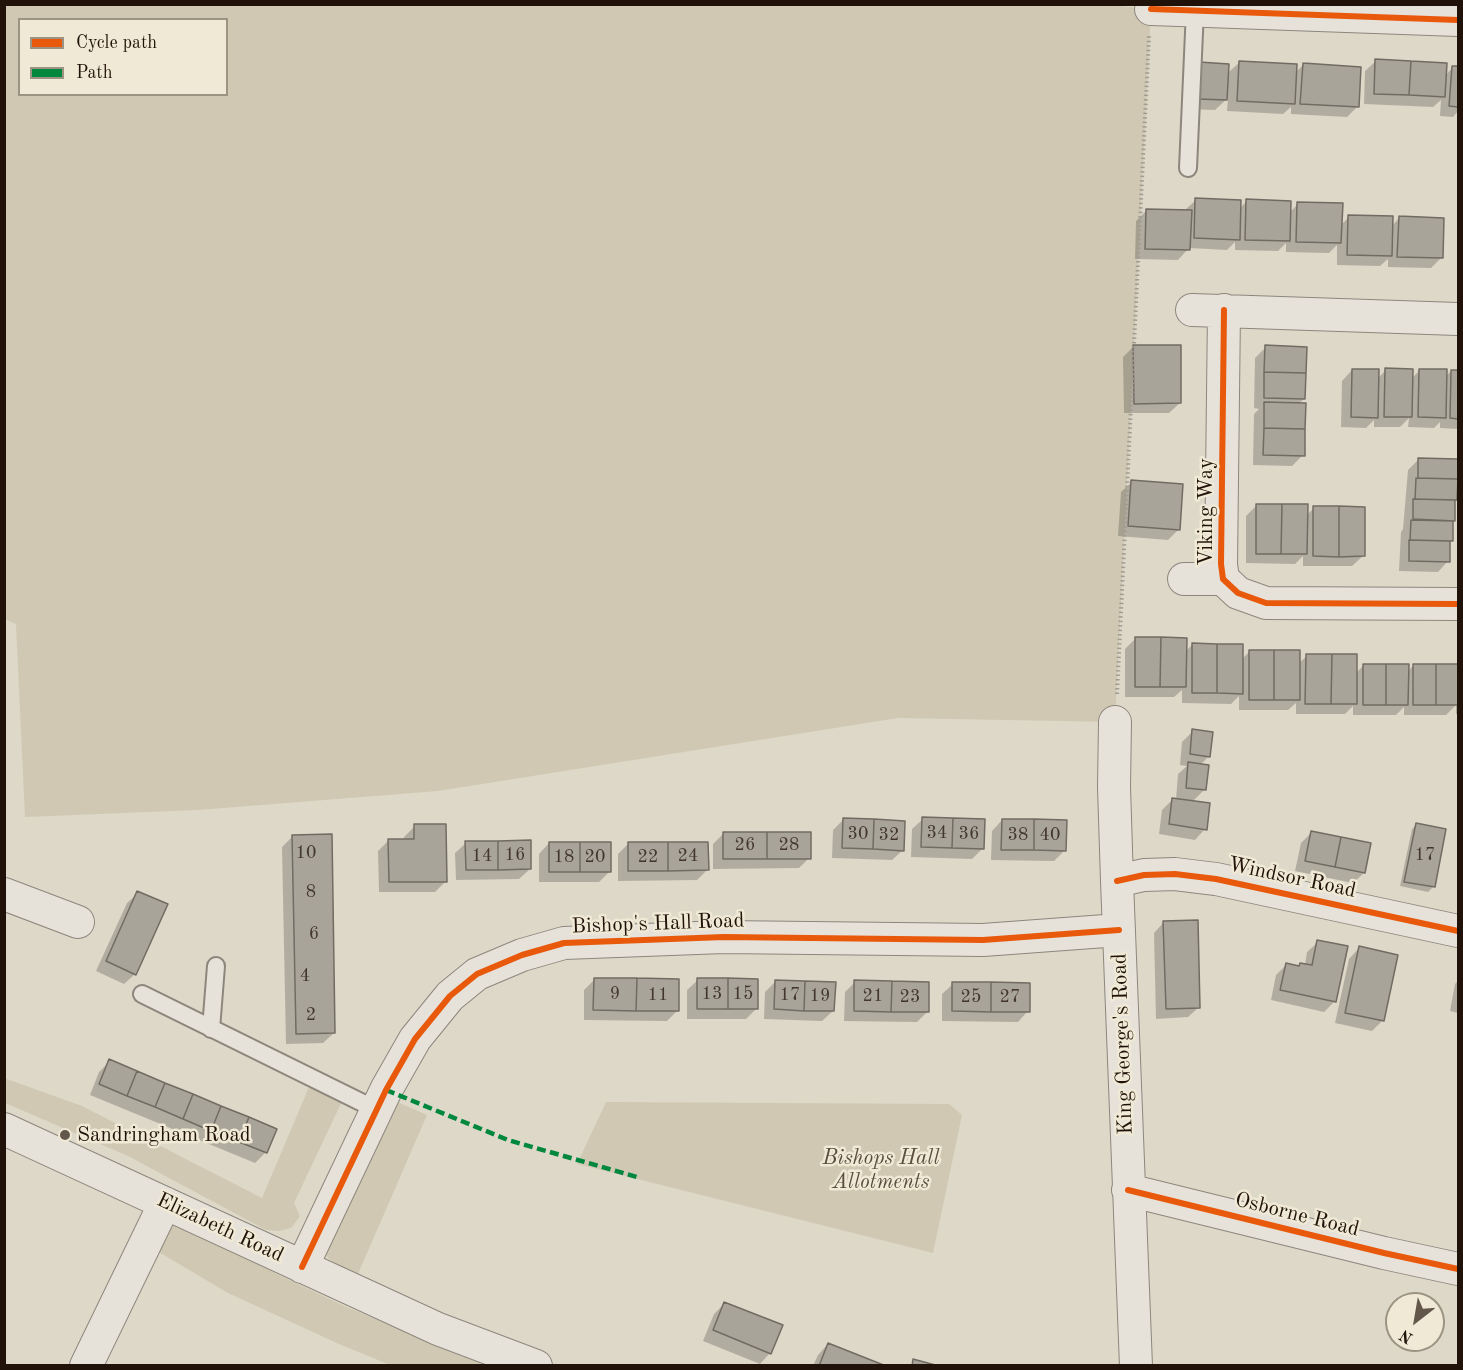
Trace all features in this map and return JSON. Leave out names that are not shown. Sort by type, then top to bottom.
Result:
[{"type":"street","points":[[1151,9],[1458,20]]},
{"type":"street","points":[[1192,310],[1458,319]]},
{"type":"street","name":"Viking Way","points":[[1224,310],[1221,564],[1223,579],[1238,593],[1266,603],[1458,604]]},
{"type":"street","name":"Viking Way","points":[[1184,579],[1223,579]]},
{"type":"street","name":"King George's Road","points":[[1115,722],[1114,787],[1117,881],[1136,1365]]},
{"type":"street","name":"Windsor Road","points":[[1117,881],[1144,875],[1175,874],[1216,879],[1458,931]]},
{"type":"street","points":[[4,894],[78,922]]},
{"type":"street","name":"Bishop's Hall Road","points":[[302,1267],[377,1110],[415,1039],[450,996],[477,974],[522,955],[564,942],[724,937],[983,940],[1119,930]]},
{"type":"street","name":"Elizabeth Road","points":[[4,1129],[438,1329],[536,1365]]},
{"type":"street","name":"Osborne Road","points":[[1128,1190],[1458,1269]]},
{"type":"street","points":[[86,1365],[165,1203]]},
{"type":"lane","points":[[1188,168],[1195,10]]},
{"type":"lane","points":[[211,1029],[216,966]]},
{"type":"lane","points":[[142,994],[377,1110]]},
{"type":"path","points":[[1115,722],[1151,9]]},
{"type":"green space","points":[[1098,4],[1151,9],[1115,722],[898,718],[438,791],[198,810],[25,817],[16,624],[4,619],[4,5]]},
{"type":"green space","points":[[4,1078],[82,1106],[262,1198],[312,1080],[344,1097],[294,1203],[300,1216],[291,1228],[279,1231],[266,1230],[128,1156],[5,1103]]},
{"type":"green space","points":[[386,1097],[427,1115],[358,1274],[337,1265],[328,1258],[322,1247]]},
{"type":"green space","name":"Bishops Hall Allotments","points":[[606,1102],[949,1104],[962,1115],[933,1253],[577,1164]]},
{"type":"green space","points":[[180,1219],[275,1273],[344,1306],[472,1359],[493,1365],[390,1365],[228,1293],[147,1245],[155,1228]]},
{"type":"building","points":[[1375,59],[1411,61],[1409,95],[1374,94]]},
{"type":"building","points":[[1239,61],[1297,64],[1295,104],[1237,101]]},
{"type":"building","points":[[1411,61],[1447,63],[1445,97],[1409,95]]},
{"type":"building","points":[[1199,62],[1229,64],[1227,100],[1197,99]]},
{"type":"building","points":[[1303,63],[1361,67],[1359,107],[1300,104]]},
{"type":"building","points":[[1452,66],[1458,66],[1458,107],[1449,106]]},
{"type":"building","points":[[1195,198],[1241,200],[1240,240],[1194,238]]},
{"type":"building","points":[[1246,199],[1291,201],[1290,241],[1245,240]]},
{"type":"building","points":[[1297,202],[1343,203],[1341,243],[1296,242]]},
{"type":"building","points":[[1146,209],[1192,210],[1190,250],[1145,249]]},
{"type":"building","points":[[1348,215],[1393,216],[1392,256],[1347,255]]},
{"type":"building","points":[[1399,216],[1444,218],[1443,258],[1397,257]]},
{"type":"building","points":[[1133,345],[1181,345],[1181,403],[1134,404]]},
{"type":"building","points":[[1265,345],[1307,347],[1306,373],[1264,372]]},
{"type":"building","points":[[1385,368],[1413,369],[1412,417],[1384,417]]},
{"type":"building","points":[[1352,369],[1379,369],[1378,418],[1351,417]]},
{"type":"building","points":[[1419,369],[1447,369],[1446,418],[1418,417]]},
{"type":"building","points":[[1451,370],[1458,370],[1458,419],[1450,418]]},
{"type":"building","points":[[1264,372],[1306,373],[1305,399],[1264,398]]},
{"type":"building","points":[[1264,402],[1306,403],[1305,429],[1264,428]]},
{"type":"building","points":[[1264,428],[1305,429],[1305,456],[1263,455]]},
{"type":"building","points":[[1418,458],[1458,459],[1458,479],[1418,478]]},
{"type":"building","points":[[1416,478],[1458,479],[1457,500],[1415,499]]},
{"type":"building","points":[[1131,480],[1183,484],[1180,530],[1128,526]]},
{"type":"building","points":[[1413,499],[1455,500],[1455,521],[1413,519]]},
{"type":"building","points":[[1256,504],[1282,504],[1281,554],[1256,554]]},
{"type":"building","points":[[1282,504],[1308,504],[1307,554],[1281,554]]},
{"type":"building","points":[[1313,506],[1339,506],[1339,557],[1313,556]]},
{"type":"building","points":[[1339,506],[1365,507],[1365,556],[1339,557]]},
{"type":"building","points":[[1411,520],[1453,521],[1453,541],[1410,540]]},
{"type":"building","points":[[1409,540],[1450,541],[1450,562],[1409,561]]},
{"type":"building","points":[[1135,637],[1161,637],[1160,687],[1135,687]]},
{"type":"building","points":[[1161,637],[1187,638],[1186,687],[1160,687]]},
{"type":"building","points":[[1192,643],[1217,644],[1217,693],[1192,693]]},
{"type":"building","points":[[1217,644],[1243,644],[1243,694],[1217,693]]},
{"type":"building","points":[[1249,650],[1274,650],[1274,700],[1249,700]]},
{"type":"building","points":[[1274,650],[1300,650],[1300,700],[1274,700]]},
{"type":"building","points":[[1306,654],[1332,654],[1331,704],[1305,704]]},
{"type":"building","points":[[1332,654],[1357,654],[1357,704],[1331,704]]},
{"type":"building","points":[[1363,664],[1386,664],[1386,705],[1363,705]]},
{"type":"building","points":[[1386,664],[1409,664],[1408,705],[1386,705]]},
{"type":"building","points":[[1413,664],[1436,664],[1436,705],[1413,705]]},
{"type":"building","points":[[1436,664],[1458,664],[1458,705],[1436,705]]},
{"type":"building","points":[[1192,729],[1213,732],[1210,757],[1190,754]]},
{"type":"building","points":[[1188,762],[1209,765],[1206,790],[1186,788]]},
{"type":"building","points":[[1172,798],[1210,803],[1207,830],[1169,824]]},
{"type":"building","points":[[922,817],[953,818],[952,848],[921,847]]},
{"type":"building","points":[[843,818],[874,819],[873,849],[842,848]]},
{"type":"building","points":[[953,818],[985,819],[984,849],[952,848]]},
{"type":"building","points":[[874,819],[905,821],[904,851],[873,849]]},
{"type":"building","points":[[1002,819],[1034,819],[1034,850],[1001,850]]},
{"type":"building","points":[[1034,819],[1067,820],[1066,851],[1034,850]]},
{"type":"building","points":[[1416,823],[1446,829],[1435,887],[1404,882]]},
{"type":"building","points":[[414,824],[446,824],[447,882],[389,882],[388,839],[414,839]]},
{"type":"building","points":[[1311,831],[1341,837],[1335,867],[1305,861]]},
{"type":"building","points":[[723,832],[767,832],[767,859],[723,859]]},
{"type":"building","points":[[767,832],[811,832],[811,859],[767,859]]},
{"type":"building","points":[[332,834],[335,1033],[296,1034],[292,835]]},
{"type":"building","points":[[1341,837],[1371,843],[1365,873],[1335,867]]},
{"type":"building","points":[[531,840],[531,869],[498,870],[498,841]]},
{"type":"building","points":[[465,841],[498,841],[498,870],[466,870]]},
{"type":"building","points":[[549,842],[580,842],[580,872],[549,872]]},
{"type":"building","points":[[580,842],[611,842],[611,872],[580,872]]},
{"type":"building","points":[[628,842],[668,842],[668,871],[628,871]]},
{"type":"building","points":[[668,842],[708,842],[709,870],[668,871]]},
{"type":"building","points":[[137,891],[168,904],[136,975],[106,961]]},
{"type":"building","points":[[1198,920],[1200,1008],[1166,1009],[1163,921]]},
{"type":"building","points":[[1317,940],[1348,946],[1336,1002],[1280,990],[1286,963],[1299,966],[1300,963],[1312,965]]},
{"type":"building","points":[[1359,946],[1398,955],[1384,1021],[1345,1013]]},
{"type":"building","points":[[594,978],[637,978],[636,1011],[593,1010]]},
{"type":"building","points":[[637,978],[679,979],[679,1011],[636,1011]]},
{"type":"building","points":[[697,978],[728,978],[728,1009],[697,1009]]},
{"type":"building","points":[[728,978],[758,979],[758,1009],[728,1009]]},
{"type":"building","points":[[775,980],[805,981],[804,1011],[774,1009]]},
{"type":"building","points":[[854,980],[892,981],[891,1012],[854,1011]]},
{"type":"building","points":[[805,981],[836,982],[834,1011],[804,1011]]},
{"type":"building","points":[[892,981],[929,982],[929,1012],[891,1012]]},
{"type":"building","points":[[952,982],[991,982],[991,1012],[952,1011]]},
{"type":"building","points":[[991,982],[1030,983],[1030,1012],[991,1012]]},
{"type":"building","points":[[109,1059],[137,1071],[127,1096],[99,1084]]},
{"type":"building","points":[[137,1071],[165,1083],[155,1107],[127,1096]]},
{"type":"building","points":[[165,1083],[193,1094],[183,1119],[155,1107]]},
{"type":"building","points":[[193,1094],[221,1106],[211,1131],[183,1119]]},
{"type":"building","points":[[221,1106],[249,1117],[239,1142],[211,1131]]},
{"type":"building","points":[[249,1117],[277,1129],[267,1153],[239,1142]]},
{"type":"building","points":[[724,1302],[783,1325],[771,1354],[713,1330]]},
{"type":"building","points":[[828,1343],[886,1366],[819,1366]]},
{"type":"building","points":[[913,1359],[939,1366],[912,1366]]},
{"type":"marked path","points":[[386,1090],[508,1140],[637,1177]]},
{"type":"cycle path","points":[[1151,9],[1458,20]]},
{"type":"cycle path","points":[[1224,310],[1221,564],[1223,579],[1238,593],[1266,603],[1458,604]]},
{"type":"cycle path","points":[[1117,881],[1144,875],[1175,874],[1216,879],[1458,931]]},
{"type":"cycle path","points":[[302,1267],[386,1090],[415,1039],[450,996],[477,974],[522,955],[564,943],[724,937],[983,940],[1119,930]]},
{"type":"cycle path","points":[[1128,1190],[1458,1269]]},
{"type":"place","name":"Sandringham Road","points":[[65,1135]]}]
